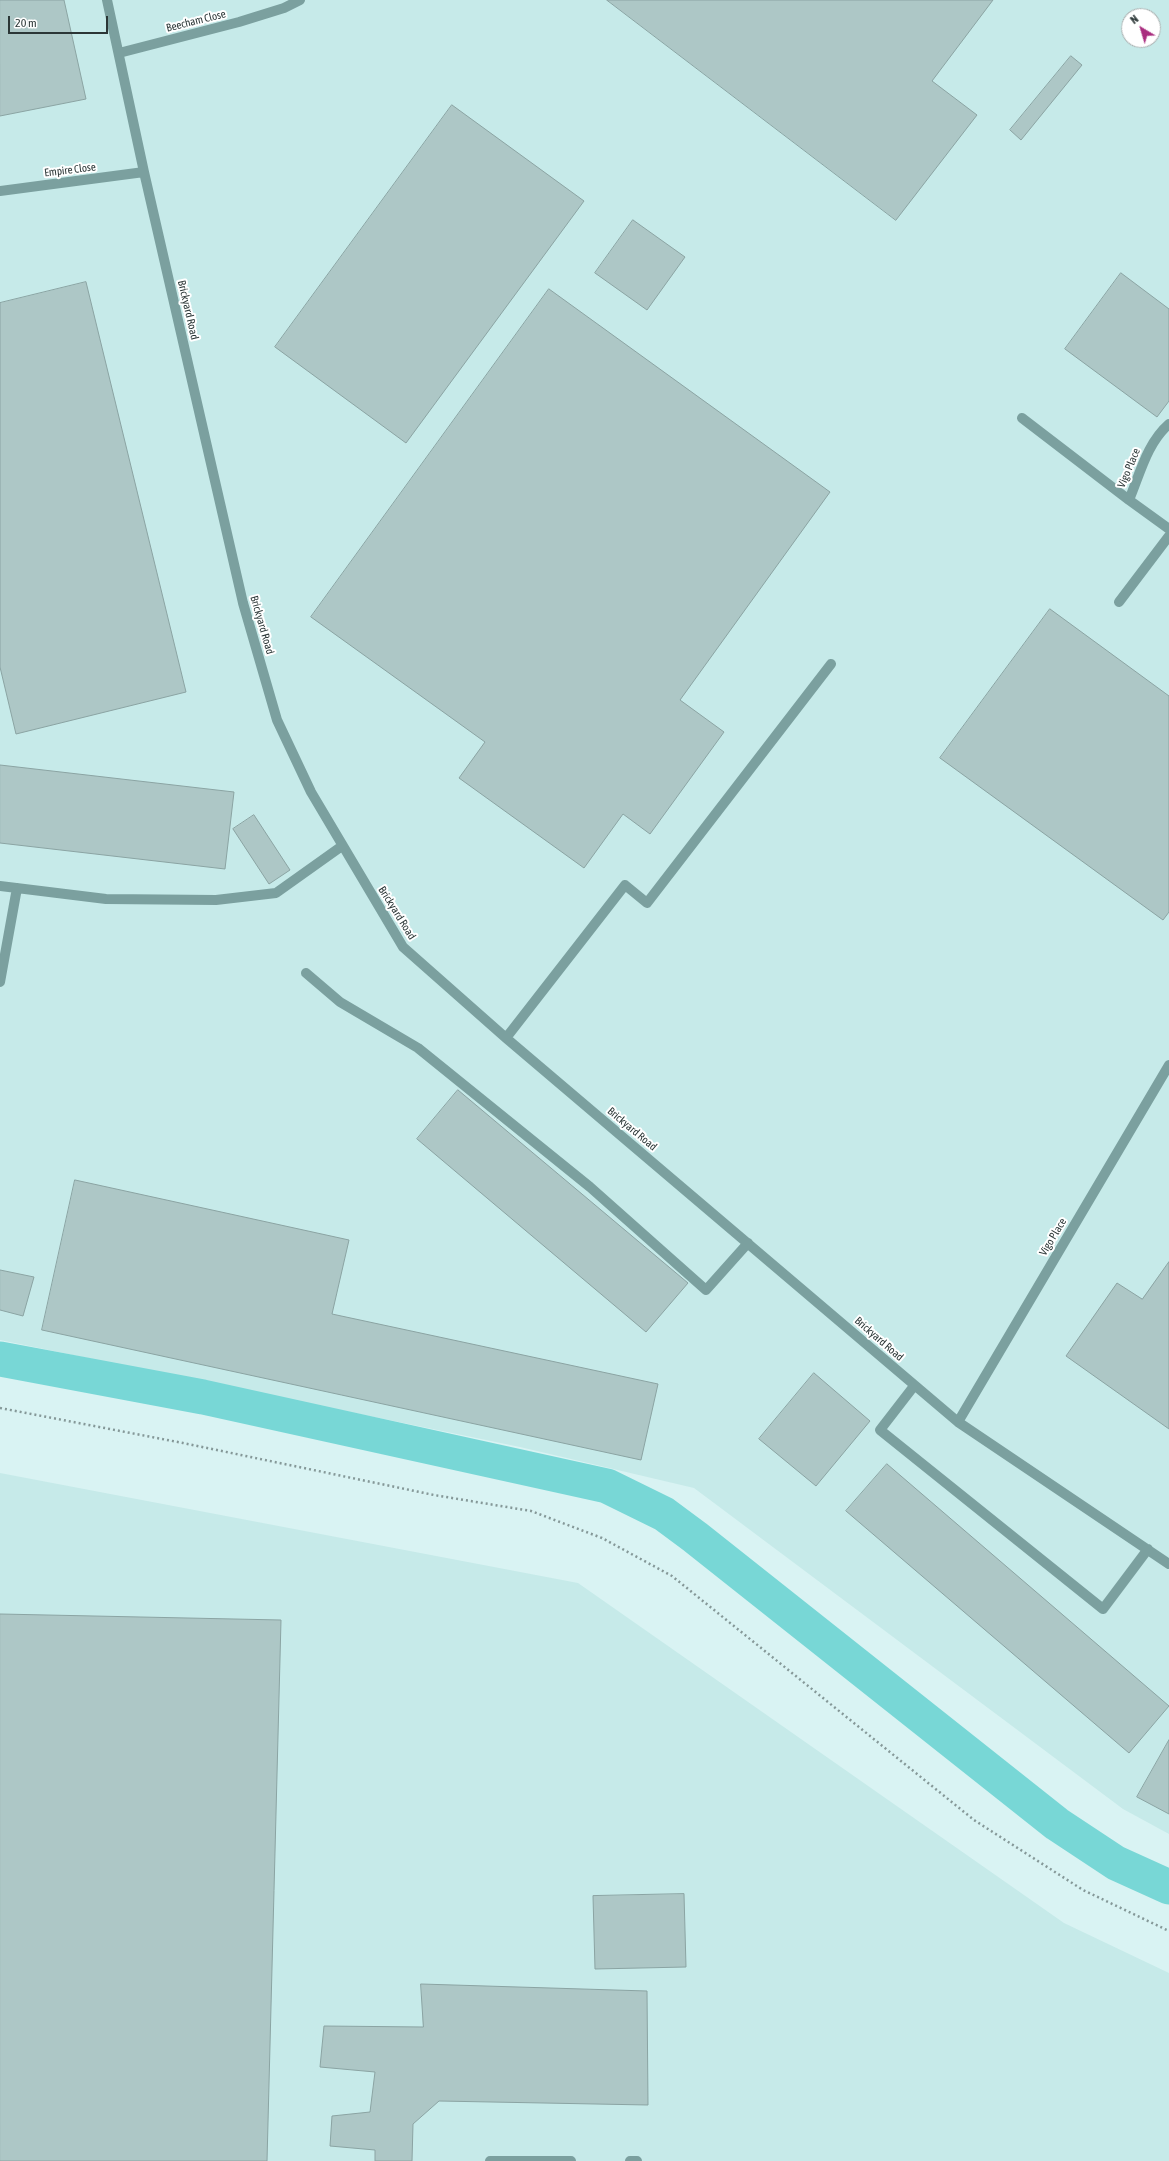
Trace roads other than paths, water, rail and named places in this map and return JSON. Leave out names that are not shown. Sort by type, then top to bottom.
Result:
[{"type":"street","name":"Brickyard Road","points":[[107,0],[144,172],[247,618],[277,720],[312,792],[342,846],[403,947],[506,1038],[958,1422],[1169,1564]]},
{"type":"street","name":"Beecham Close","points":[[119,53],[247,20],[284,8],[300,0]]},
{"type":"street","name":"Empire Close","points":[[0,191],[144,172]]},
{"type":"street","points":[[1022,418],[1129,500]]},
{"type":"street","name":"Vigo Place","points":[[1169,424],[1161,431],[1152,444],[1129,500],[1169,529]]},
{"type":"street","points":[[1119,602],[1169,536]]},
{"type":"street","points":[[506,1038],[625,885],[647,903],[831,664]]},
{"type":"street","points":[[0,886],[106,899],[216,900],[276,892],[342,846]]},
{"type":"street","points":[[0,982],[17,888]]},
{"type":"street","points":[[306,973],[340,1002],[418,1048],[590,1187],[706,1290],[748,1243]]},
{"type":"street","name":"Vigo Place","points":[[958,1422],[1169,1065]]},
{"type":"street","points":[[914,1386],[880,1430],[1102,1609],[1148,1549]]},
{"type":"street","points":[[490,2161],[571,2161]]},
{"type":"street","points":[[630,2161],[637,2161]]},
{"type":"waterway","points":[[0,1359],[203,1397],[607,1486],[664,1514],[695,1537],[1057,1824],[1116,1863],[1169,1887]]}]
